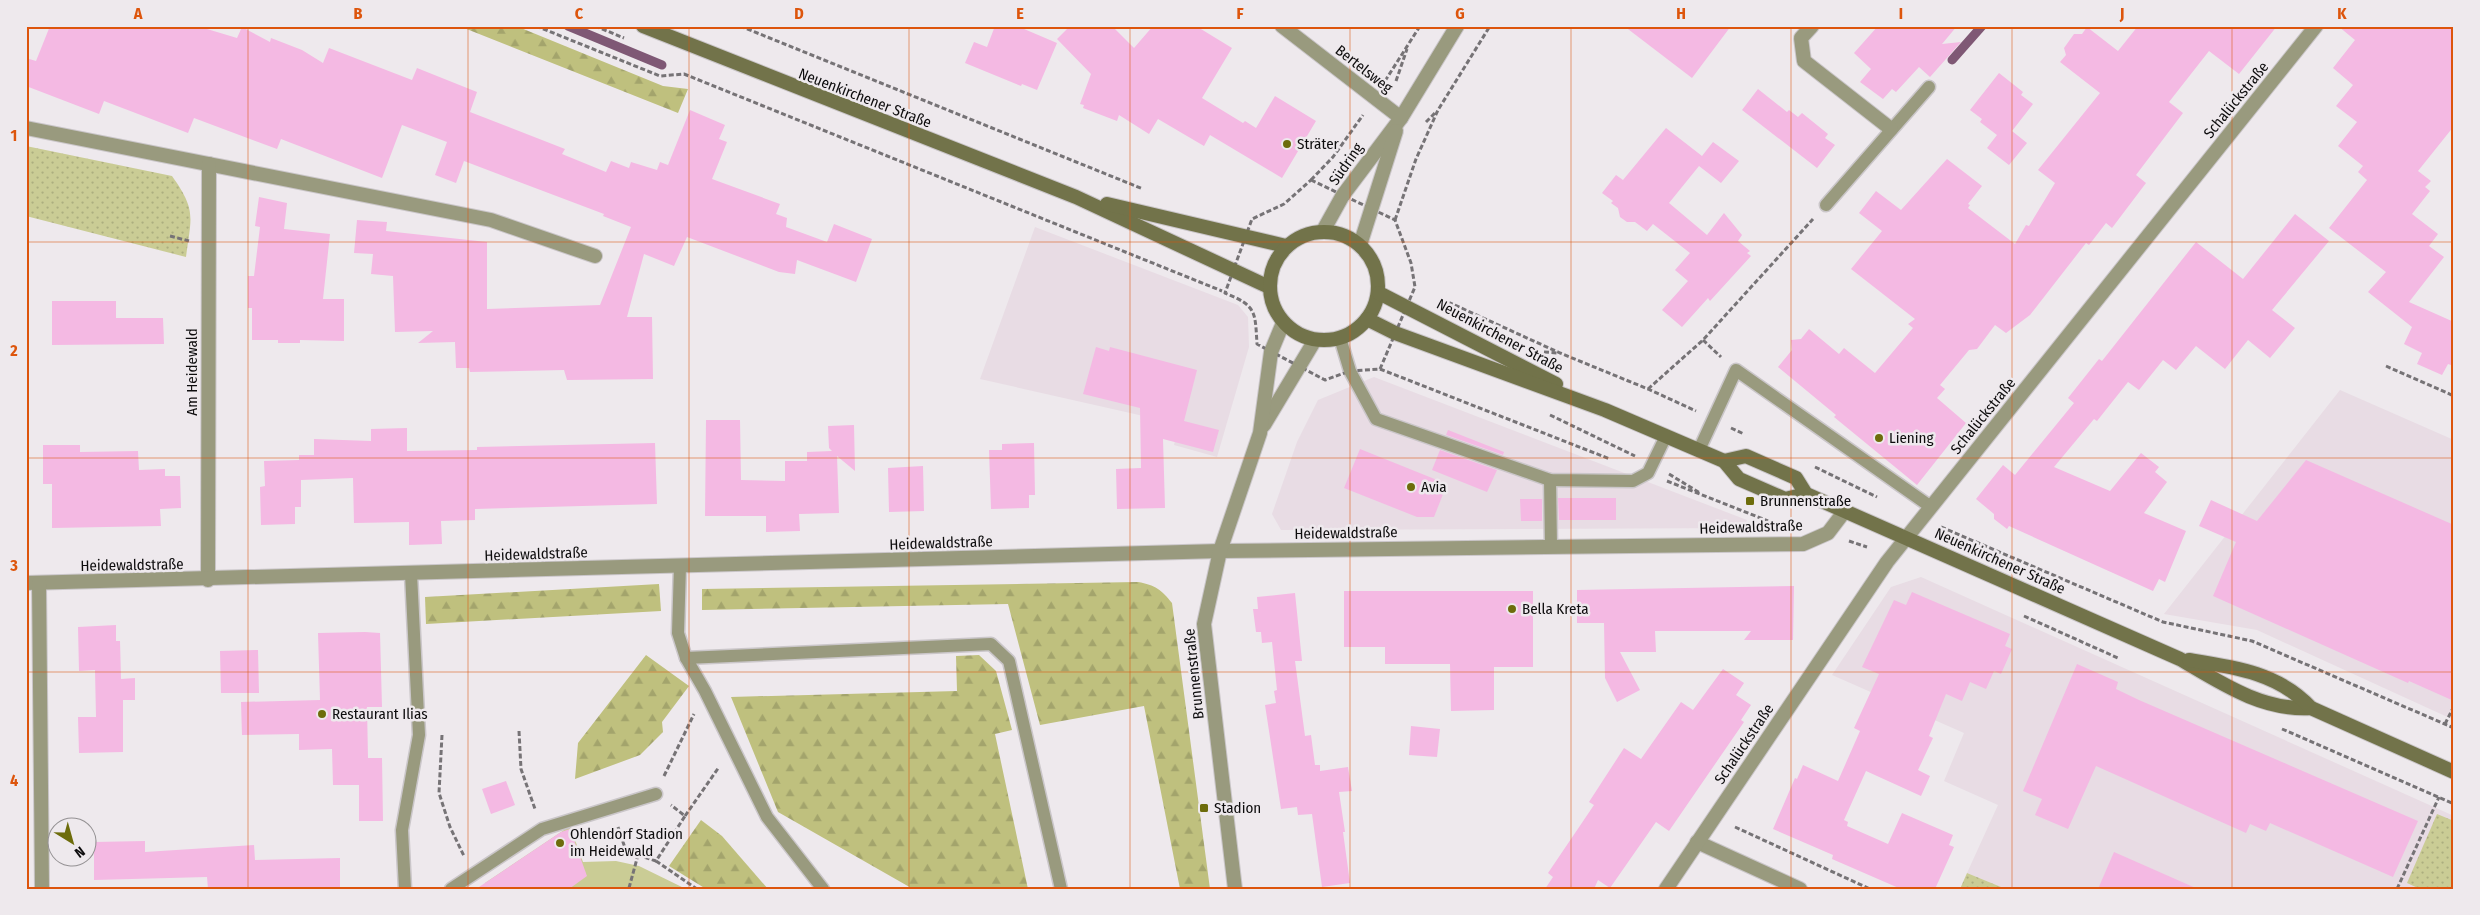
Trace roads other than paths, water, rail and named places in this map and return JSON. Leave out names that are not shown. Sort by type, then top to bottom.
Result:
[{"type":"main road","name":"Neuenkirchener Straße","points":[[643,26],[1076,197],[1269,287]]},
{"type":"main road","name":"Neuenkirchener Straße","points":[[1076,197],[1286,246]]},
{"type":"main road","points":[[1324,231],[1349,237],[1360,245],[1371,259],[1378,275],[1378,293],[1367,319],[1355,331],[1340,338],[1315,340],[1298,334],[1283,323],[1273,306],[1269,287],[1271,272],[1276,258],[1286,246],[1310,233],[1324,231]]},
{"type":"main road","name":"Neuenkirchener Straße","points":[[1378,293],[1605,410]]},
{"type":"main road","name":"Neuenkirchener Straße","points":[[1367,319],[1395,333],[1605,410],[1699,450],[1724,461],[1739,479],[1785,500],[1806,494]]},
{"type":"main road","name":"Neuenkirchener Straße","points":[[1724,461],[1746,456],[1796,478],[1806,494],[2180,658],[2231,688],[2256,700],[2291,710],[2311,708]]},
{"type":"main road","name":"Neuenkirchener Straße","points":[[2180,658],[2237,668],[2265,678],[2297,693],[2311,708],[2454,772]]},
{"type":"street","name":"Bertelsweg","points":[[1282,26],[1401,118]]},
{"type":"street","name":"Südring","points":[[1324,231],[1343,195],[1401,118],[1457,26]]},
{"type":"street","points":[[1812,26],[1801,38],[1804,61],[1891,130]]},
{"type":"street","name":"Schalückstraße","points":[[1666,889],[1893,556],[2316,26]]},
{"type":"street","name":"Südring","points":[[1360,245],[1401,118]]},
{"type":"street","points":[[26,128],[491,220],[595,256]]},
{"type":"street","name":"Am Heidewald","points":[[208,580],[209,164]]},
{"type":"street","name":"Brunnenstraße","points":[[1235,889],[1204,624],[1220,551],[1260,432],[1271,352],[1283,323]]},
{"type":"street","name":"Brunnenstraße","points":[[1260,432],[1315,340]]},
{"type":"street","name":"Heidewaldstraße","points":[[33,583],[208,580],[1220,551],[1803,544],[1828,533],[1844,512]]},
{"type":"street","points":[[33,583],[42,889]]},
{"type":"street","points":[[1697,842],[1800,889]]},
{"type":"lane","points":[[1826,205],[1929,87]]},
{"type":"lane","points":[[1340,338],[1350,371],[1376,419],[1550,480],[1633,481],[1651,469],[1666,436]]},
{"type":"lane","points":[[1699,450],[1736,370],[1931,507]]},
{"type":"lane","points":[[1550,480],[1551,546]]},
{"type":"lane","points":[[680,566],[678,633],[686,658],[705,691],[767,817],[823,889]]},
{"type":"lane","points":[[405,889],[402,830],[420,735],[411,574]]},
{"type":"lane","points":[[686,658],[991,644],[1009,662],[1061,889]]},
{"type":"lane","points":[[451,889],[542,829],[656,794]]},
{"type":"waterway","points":[[568,26],[662,65]]},
{"type":"waterway","points":[[1952,60],[1982,26]]},
{"type":"place","name":"Sträter","points":[[1287,144]]},
{"type":"place","name":"Liening","points":[[1879,438]]},
{"type":"place","name":"Avia","points":[[1411,487]]},
{"type":"place","name":"Brunnenstraße","points":[[1750,501]]},
{"type":"place","name":"Bella Kreta","points":[[1512,609]]},
{"type":"place","name":"Restaurant Ilias","points":[[322,714]]},
{"type":"place","name":"Stadion","points":[[1204,808]]},
{"type":"place","name":"Ohlendorf Stadion im Heidewald","points":[[560,843]]}]
